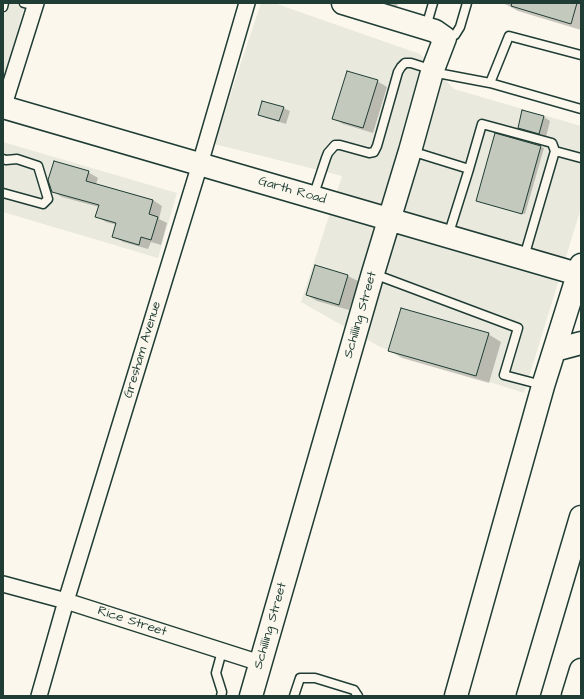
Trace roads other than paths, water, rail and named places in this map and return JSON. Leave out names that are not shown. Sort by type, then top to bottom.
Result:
[{"type":"main road","points":[[343,3],[435,31],[445,38]]},
{"type":"main road","name":"Schilling Street","points":[[251,696],[373,273],[433,71],[445,38]]},
{"type":"main road","name":"Garth Road","points":[[3,107],[524,258],[580,271]]},
{"type":"main road","points":[[456,696],[543,386],[580,271]]},
{"type":"main road","points":[[555,350],[581,343]]},
{"type":"main road","points":[[528,696],[581,517]]},
{"type":"main road","points":[[573,696],[581,670]]},
{"type":"street","name":"Gresham Avenue","points":[[39,696],[66,601],[200,164],[247,3]]},
{"type":"street","points":[[3,107],[32,4]]},
{"type":"street","name":"Rice Street","points":[[3,584],[66,601],[260,663]]},
{"type":"lane","points":[[3,7],[4,3]]},
{"type":"lane","points":[[425,28],[433,3]]},
{"type":"lane","points":[[445,38],[455,36],[460,27],[467,3]]},
{"type":"lane","points":[[490,83],[509,36],[581,55]]},
{"type":"lane","points":[[313,197],[328,153],[335,146],[340,145],[369,153],[374,152],[398,72],[405,63],[411,63],[433,71],[490,83],[581,109]]},
{"type":"lane","points":[[448,236],[482,124],[552,143],[555,151],[524,258]]},
{"type":"lane","points":[[410,151],[469,169]]},
{"type":"lane","points":[[555,151],[581,158]]},
{"type":"lane","points":[[3,159],[16,159],[38,166],[48,198],[43,204],[3,192]]},
{"type":"lane","points":[[373,273],[518,328],[504,376],[543,386]]},
{"type":"lane","points":[[220,696],[222,692],[216,673],[222,651]]},
{"type":"lane","points":[[294,696],[300,678],[315,678],[354,690],[358,696]]}]
